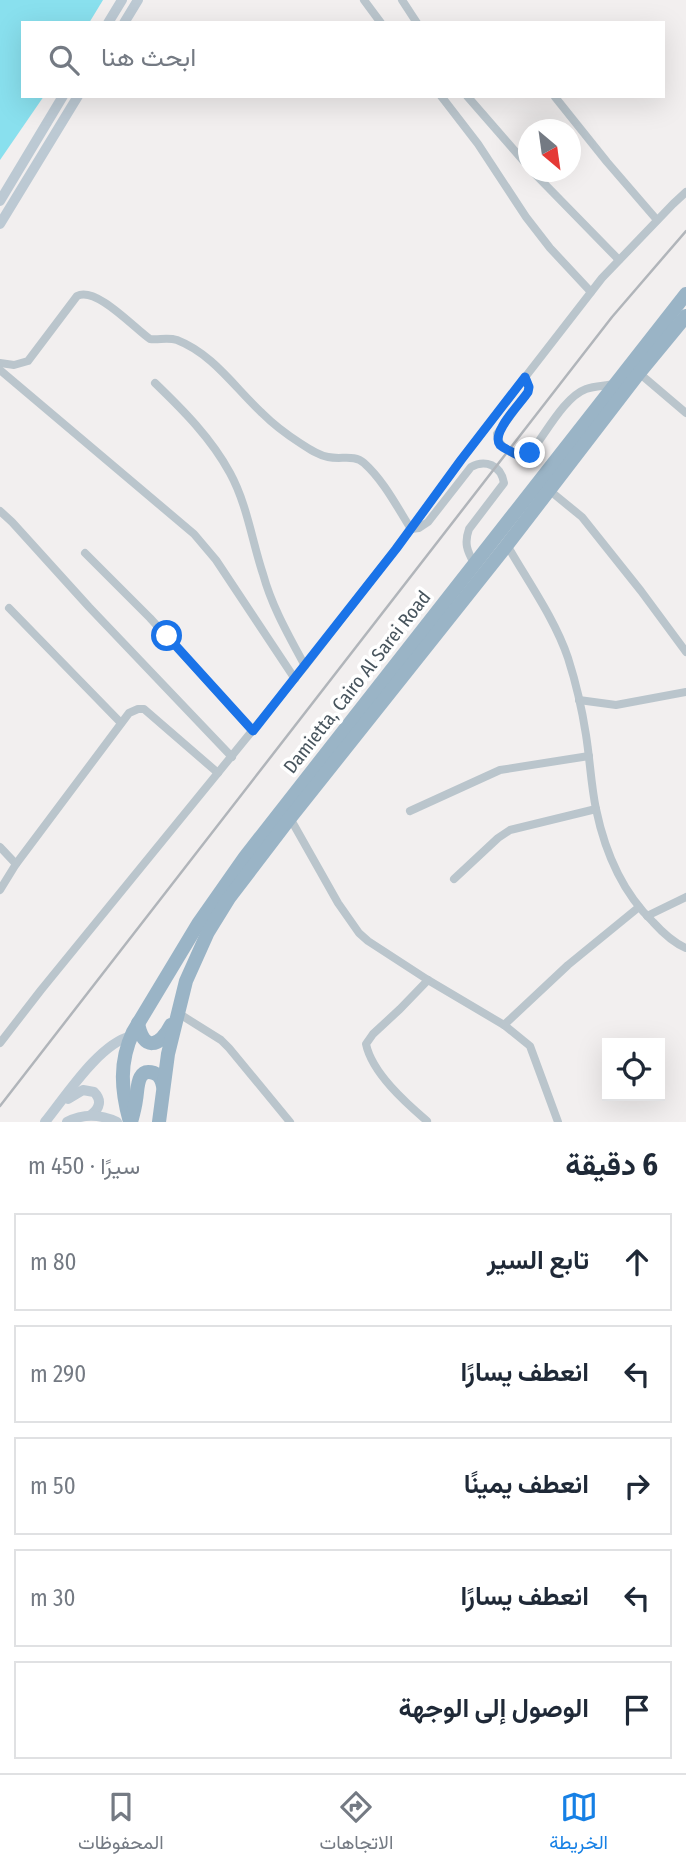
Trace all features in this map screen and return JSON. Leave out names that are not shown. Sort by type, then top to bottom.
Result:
[{"type":"highway","name":"Damietta, Cairo Al Sarei Road","points":[[130,1122],[122,1079],[123,1064],[134,1029],[198,924],[232,874],[686,294]]},
{"type":"highway","name":"Damietta, Cairo Al Sarei Road","points":[[159,1122],[163,1086],[178,1013],[192,965],[208,932],[242,881],[290,818],[507,545],[639,373],[684,321]]},
{"type":"highway","points":[[134,1029],[144,1040],[163,1040],[178,1013]]},
{"type":"highway","points":[[130,1122],[141,1076],[152,1072],[158,1075],[163,1086]]},
{"type":"main road","points":[[109,21],[122,0]]},
{"type":"main road","points":[[125,21],[138,0]]},
{"type":"main road","points":[[0,201],[62,98]]},
{"type":"main road","points":[[0,224],[77,98]]},
{"type":"main road","points":[[45,1122],[102,1053],[134,1029]]},
{"type":"main road","points":[[60,1103],[80,1091],[91,1090],[97,1096],[99,1104],[91,1115]]},
{"type":"main road","points":[[67,1122],[79,1116],[91,1115],[117,1122]]},
{"type":"street","points":[[364,0],[380,21]]},
{"type":"street","points":[[402,0],[416,21]]},
{"type":"street","points":[[443,98],[478,144],[526,217],[550,248],[591,292]]},
{"type":"street","points":[[469,98],[518,155]]},
{"type":"street","points":[[556,98],[657,220]]},
{"type":"street","points":[[543,182],[618,260]]},
{"type":"street","points":[[0,1043],[295,679],[591,292],[618,260],[686,192]]},
{"type":"street","points":[[0,363],[14,365],[28,361],[77,296],[82,293],[91,295],[122,315],[150,339],[176,340],[204,356],[267,418],[310,449],[327,457],[350,457],[361,461],[381,482],[411,529]]},
{"type":"street","points":[[0,370],[194,534],[216,560],[295,679]]},
{"type":"street","points":[[639,373],[686,413]]},
{"type":"street","points":[[525,377],[528,392],[497,434],[501,446],[521,456],[530,453],[577,394],[593,387],[614,384]]},
{"type":"street","points":[[155,383],[201,431],[231,474],[243,503],[272,600],[305,666]]},
{"type":"street","points":[[411,529],[419,528],[428,522],[471,467],[487,462],[501,473],[504,483],[469,528],[466,537],[467,550],[474,563]]},
{"type":"street","points":[[550,490],[582,517],[686,652]]},
{"type":"street","points":[[0,511],[232,757]]},
{"type":"street","points":[[507,545],[567,654],[579,700],[596,809],[614,866],[622,884],[639,907],[669,936],[686,948]]},
{"type":"street","points":[[85,553],[150,618],[253,731]]},
{"type":"street","points":[[9,608],[121,723]]},
{"type":"street","points":[[579,700],[615,705],[686,692]]},
{"type":"street","points":[[0,890],[16,864],[129,713],[144,709],[218,773]]},
{"type":"street","points":[[410,811],[500,771],[589,756]]},
{"type":"street","points":[[454,879],[510,830],[596,809]]},
{"type":"street","points":[[290,818],[338,903],[359,933],[428,980],[504,1025],[530,1046],[558,1122]]},
{"type":"street","points":[[0,847],[16,864]]},
{"type":"street","points":[[647,916],[686,897]]},
{"type":"street","points":[[504,1025],[568,965],[639,907]]},
{"type":"street","points":[[427,1121],[394,1092],[369,1055],[366,1044],[428,980]]},
{"type":"street","points":[[178,1013],[221,1040],[290,1122]]},
{"type":"water","points":[[0,0],[103,0],[90,21],[21,21],[21,98],[43,98],[0,160]]},
{"type":"railway","points":[[0,1106],[612,317],[686,231]]},
{"type":"route","points":[[167,636],[253,731],[396,549],[525,377],[528,392],[497,434],[501,446],[518,456],[530,453]]}]
